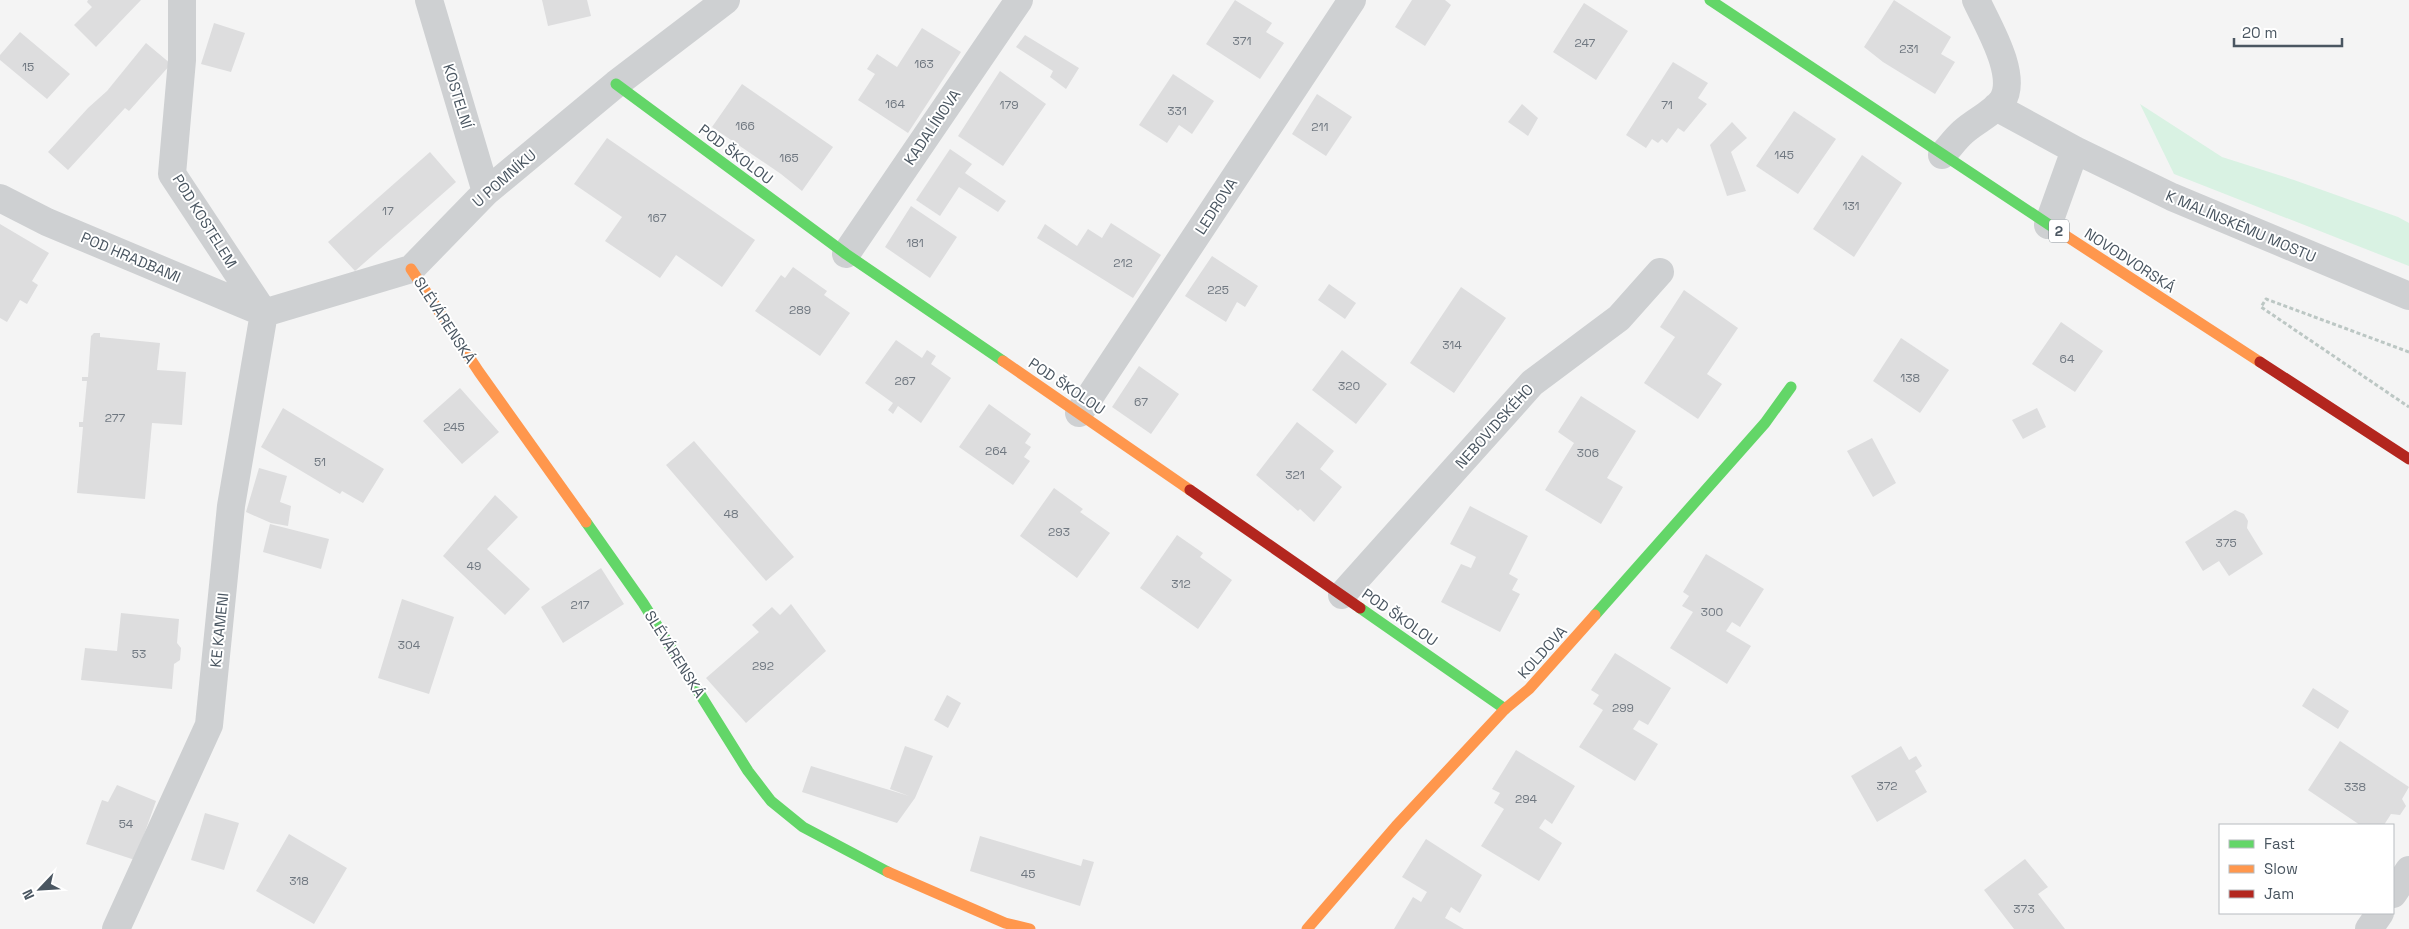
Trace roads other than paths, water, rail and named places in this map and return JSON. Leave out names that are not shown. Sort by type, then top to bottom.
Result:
[{"type":"street","name":"POD KOSTELEM","points":[[182,0],[182,60],[172,174],[264,313]]},
{"type":"street","name":"KOSTELNÍ","points":[[429,0],[486,192]]},
{"type":"street","name":"U POMNÍKU","points":[[264,313],[412,269],[486,192],[616,84],[726,0]]},
{"type":"street","name":"KADALÍNOVA","points":[[846,254],[1019,0]]},
{"type":"street","name":"LEDROVA","points":[[1079,413],[1352,0]]},
{"type":"street","name":"NOVODVORSKÁ","points":[[1710,0],[1942,155],[2409,459]]},
{"type":"street","points":[[1942,155],[1963,132],[1996,107],[2002,100],[2008,87],[2006,70],[1976,0]]},
{"type":"street","name":"POD ŠKOLOU","points":[[616,84],[846,254],[1342,594],[1505,709]]},
{"type":"street","name":"K MALÍNSKÉMU MOSTU","points":[[1996,107],[2074,150],[2172,197],[2409,296]]},
{"type":"street","points":[[2048,224],[2074,150]]},
{"type":"street","name":"POD HRADBAMI","points":[[0,198],[47,222],[264,313]]},
{"type":"street","name":"SLÉVÁRENSKÁ","points":[[412,269],[485,380],[643,603],[748,771],[771,801],[803,827],[901,879],[1005,922],[1030,929]]},
{"type":"street","name":"NEBOVIDSKÉHO","points":[[1342,594],[1532,383],[1618,318],[1660,272]]},
{"type":"street","name":"KE KAMENI","points":[[116,929],[209,725],[232,506],[264,313]]},
{"type":"street","name":"KOLDOVA","points":[[1307,929],[1396,826],[1505,709],[1529,688],[1682,518],[1765,423],[1790,387]]},
{"type":"street","points":[[2394,892],[2409,870]]},
{"type":"street","points":[[2369,929],[2379,914]]}]
